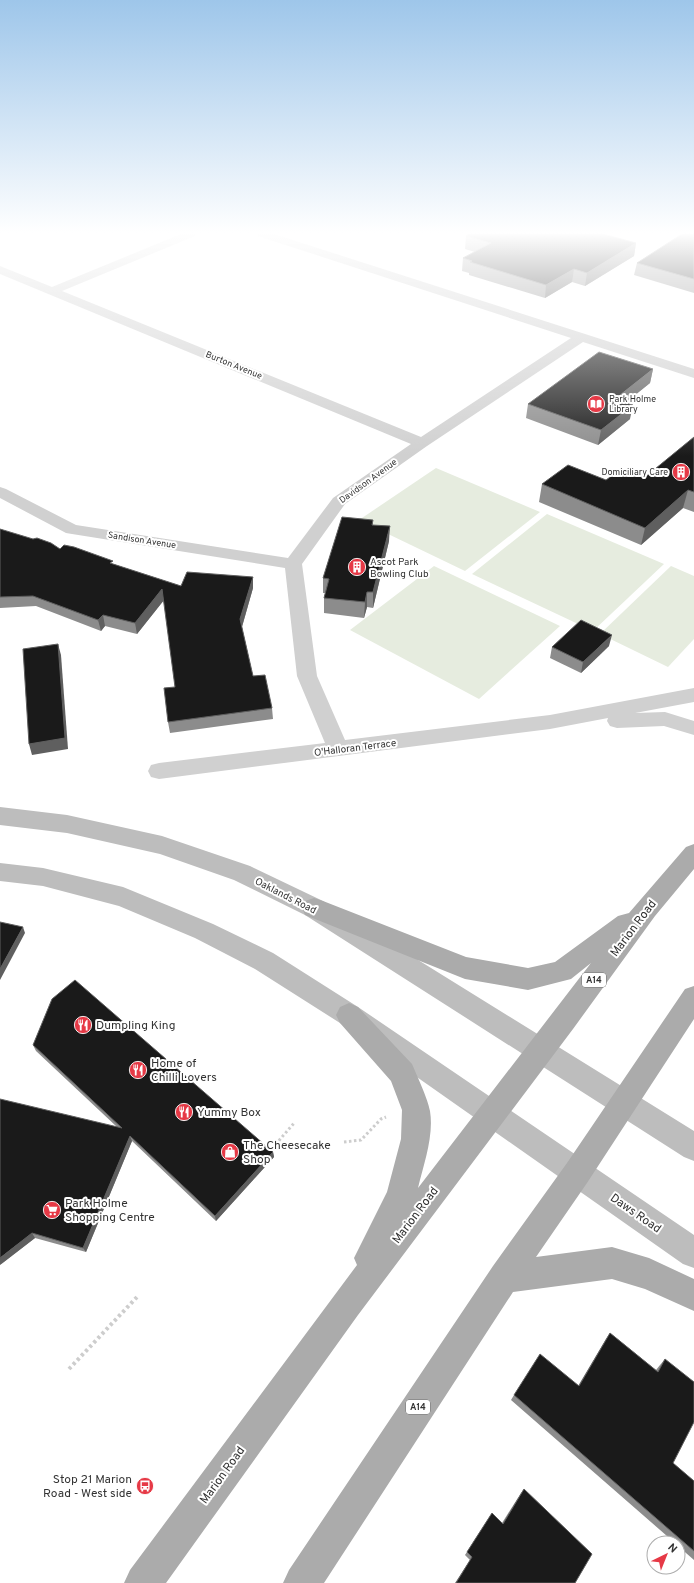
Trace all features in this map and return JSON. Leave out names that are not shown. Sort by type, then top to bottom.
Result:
[{"type":"main road","name":"Oaklands Road","points":[[0,816],[67,824],[162,845],[242,873],[314,908],[624,1103]]},
{"type":"main road","name":"Marion Road","points":[[143,1583],[347,1304],[541,1051],[646,910],[694,853]]},
{"type":"main road","points":[[0,872],[43,877],[123,897],[204,931],[264,960],[349,1015],[492,1114]]},
{"type":"main road","points":[[314,908],[465,968],[528,979],[562,971],[646,910]]},
{"type":"main road","name":"A14","points":[[302,1583],[504,1277],[624,1103],[694,997]]},
{"type":"main road","points":[[347,1304],[401,1196],[415,1139],[416,1110],[402,1073],[349,1015]]},
{"type":"main road","points":[[624,1103],[694,1147]]},
{"type":"main road","name":"Daws Road","points":[[492,1114],[694,1253]]},
{"type":"main road","points":[[504,1277],[612,1263],[649,1274],[694,1295]]},
{"type":"street","name":"Burton Avenue","points":[[93,308],[422,443]]},
{"type":"street","points":[[492,308],[694,374]]},
{"type":"street","name":"Davidson Avenue","points":[[293,564],[339,500],[582,337]]},
{"type":"street","name":"Sandison Avenue","points":[[0,492],[72,529],[293,564]]},
{"type":"street","points":[[293,564],[307,676],[338,749]]},
{"type":"street","name":"O'Halloran Terrace","points":[[159,771],[550,722],[694,695]]},
{"type":"street","name":"O'Halloran Terrace","points":[[550,722],[665,719],[694,728]]},
{"type":"path","points":[[344,1142],[360,1140],[381,1119],[391,1115]]},
{"type":"path","points":[[264,1157],[295,1122]]},
{"type":"path","points":[[69,1369],[137,1296]]},
{"type":"shaded area","points":[[436,468],[540,512],[465,571],[359,520]]},
{"type":"shaded area","points":[[547,514],[664,564],[593,631],[472,574]]},
{"type":"shaded area","points":[[434,566],[560,626],[479,699],[350,630]]},
{"type":"shaded area","points":[[671,566],[694,576],[694,639],[668,667],[600,634]]},
{"type":"building","name":"Park Holme Library","points":[[599,352],[653,369],[615,399],[633,405],[601,430],[528,404]]},
{"type":"building","points":[[694,437],[694,492],[688,490],[645,528],[542,484],[568,465],[606,480],[621,469],[644,478]]},
{"type":"building","name":"Ascot Park Bowling Club","points":[[342,517],[373,520],[372,525],[390,526],[373,592],[367,592],[365,602],[324,598],[329,579],[323,578]]},
{"type":"building","points":[[0,529],[33,539],[37,538],[51,543],[60,549],[64,545],[74,547],[113,561],[110,563],[181,586],[187,572],[253,577],[240,619],[253,676],[265,675],[272,708],[168,722],[164,688],[175,687],[162,589],[135,623],[103,615],[98,620],[33,596],[0,597]]},
{"type":"building","points":[[581,620],[612,635],[583,662],[552,647]]},
{"type":"building","points":[[58,644],[65,738],[29,744],[23,649]]},
{"type":"building","points":[[0,922],[23,927],[0,969]]},
{"type":"building","points":[[75,980],[273,1152],[215,1216],[130,1136],[83,1248],[32,1233],[0,1258],[0,1099],[122,1128],[33,1045],[52,999]]},
{"type":"building","points":[[610,1333],[658,1372],[665,1359],[694,1382],[694,1422],[673,1463],[694,1481],[694,1551],[686,1544],[686,1535],[676,1535],[514,1395],[540,1354],[579,1386]]},
{"type":"building","points":[[524,1489],[592,1554],[575,1583],[456,1583],[472,1557],[467,1552],[492,1513],[503,1524]]},
{"type":"place","name":"Park Holme Library","points":[[596,404]]},
{"type":"place","name":"Domiciliary Care","points":[[681,472]]},
{"type":"place","name":"Ascot Park Bowling Club","points":[[357,567]]},
{"type":"place","name":"Dumpling King","points":[[83,1025]]},
{"type":"place","name":"Home of Chilli Lovers","points":[[138,1070]]},
{"type":"place","name":"Yummy Box","points":[[184,1112]]},
{"type":"place","name":"The Cheesecake Shop","points":[[230,1152]]},
{"type":"place","name":"Park Holme Shopping Centre","points":[[52,1210]]},
{"type":"place","name":"Stop 21 Marion Road - West side","points":[[145,1486]]}]
